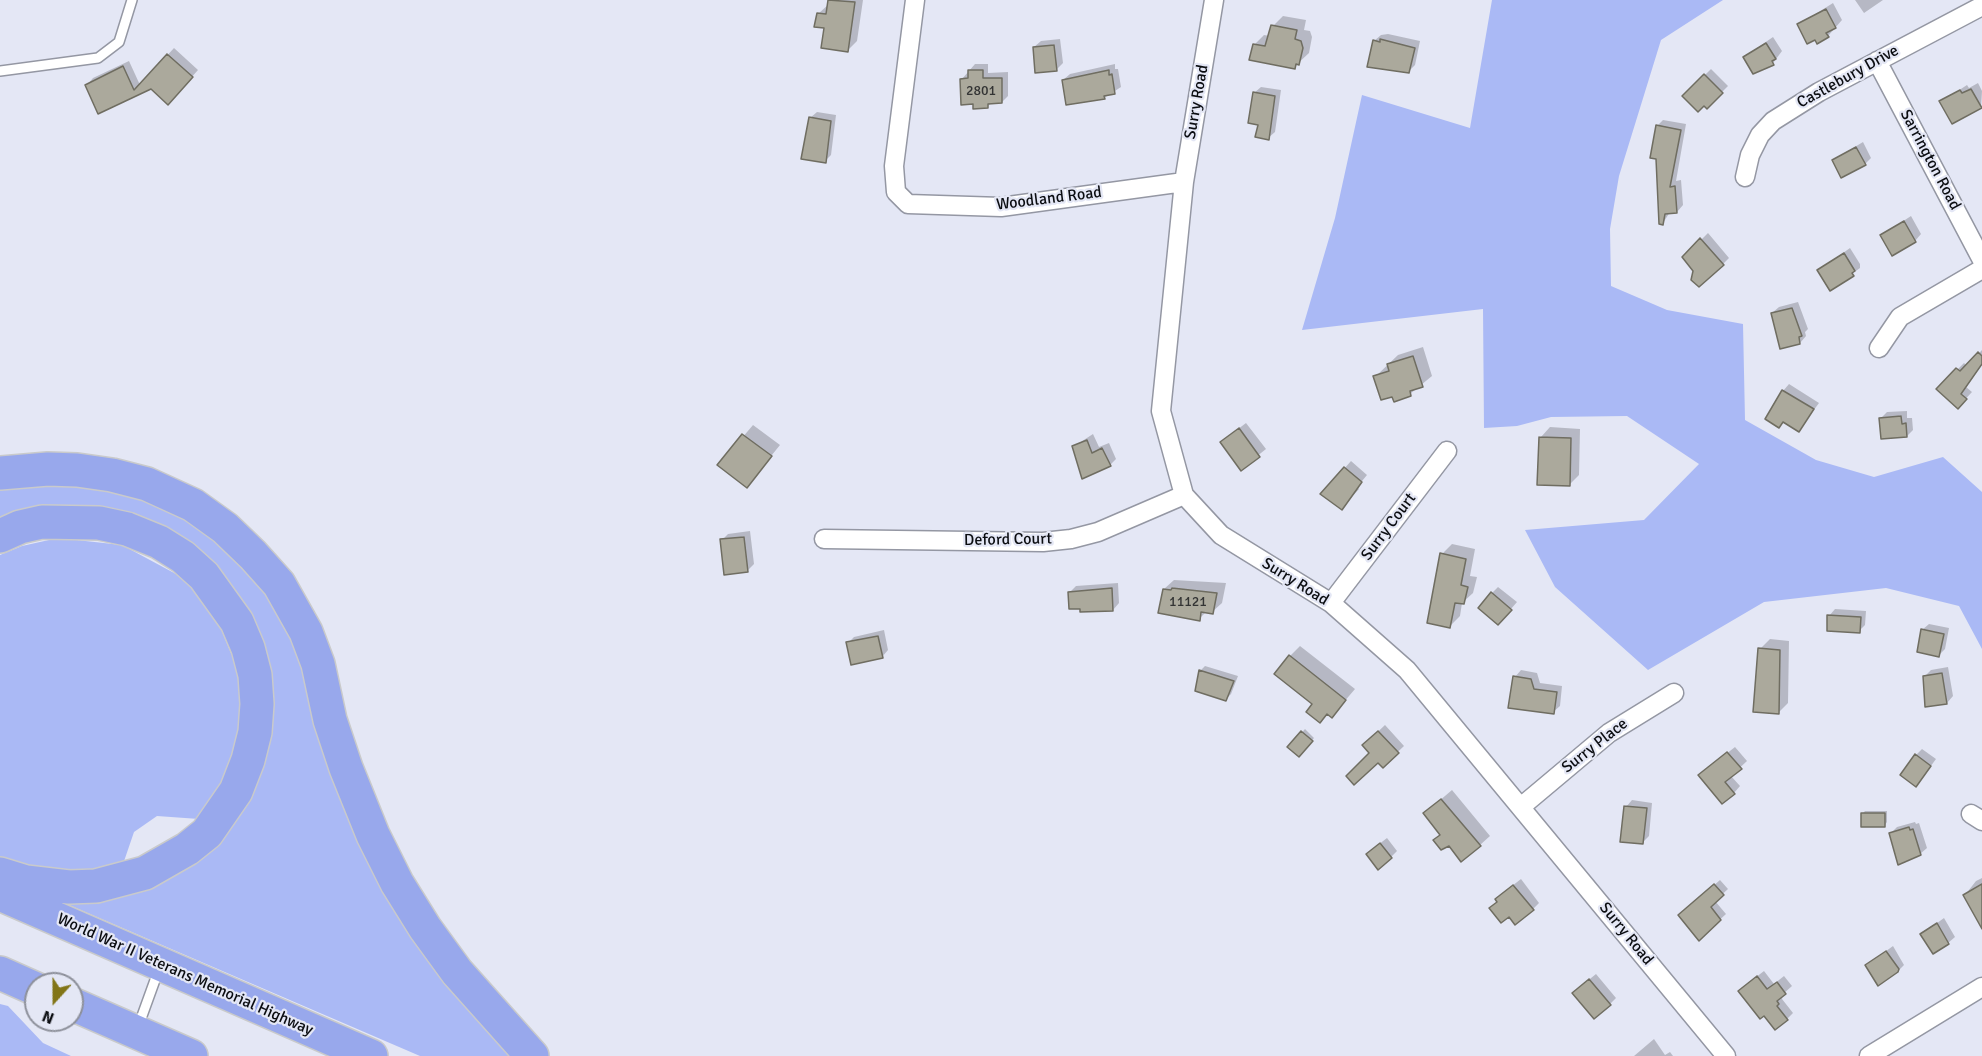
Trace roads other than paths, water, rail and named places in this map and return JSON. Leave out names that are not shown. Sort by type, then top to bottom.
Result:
[{"type":"highway","points":[[0,473],[48,469],[77,470],[112,475],[147,484],[193,505],[225,528],[254,555],[279,584],[306,632],[318,664],[330,720],[346,768],[373,835],[397,883],[457,972],[532,1056]]},
{"type":"highway","points":[[0,536],[20,526],[42,522],[99,523],[159,542],[183,557],[204,576],[237,622],[248,648],[255,675],[257,704],[255,732],[248,760],[236,791],[218,819],[187,849],[145,873],[96,886],[69,887],[26,882],[0,874]]},
{"type":"highway","name":"World War II Veterans Memorial Highway","points":[[0,894],[371,1056]]},
{"type":"highway","points":[[0,973],[24,984]]},
{"type":"highway","points":[[85,1010],[191,1056]]},
{"type":"highway","points":[[85,1010],[158,1056]]},
{"type":"street","name":"Woodland Road","points":[[915,0],[894,166],[896,192],[908,204],[1002,207],[1184,182]]},
{"type":"street","name":"Surry Road","points":[[1214,0],[1184,182],[1161,411],[1184,495],[1221,535],[1331,603],[1407,670],[1522,806],[1726,1056]]},
{"type":"street","name":"Castlebury Drive","points":[[1745,177],[1750,155],[1760,135],[1773,121],[1819,92],[1982,6]]},
{"type":"street","name":"Sarrington Road","points":[[1877,61],[1982,260]]},
{"type":"street","points":[[1879,348],[1900,317],[1982,269]]},
{"type":"street","name":"Surry Court","points":[[1331,603],[1447,451]]},
{"type":"street","name":"Deford Court","points":[[824,540],[1043,542],[1071,539],[1098,532],[1184,495]]},
{"type":"street","name":"Surry Place","points":[[1522,806],[1609,733],[1641,710],[1674,693]]},
{"type":"street","points":[[1869,1056],[1982,987]]},
{"type":"lane","points":[[0,70],[98,58],[119,42],[132,0]]},
{"type":"lane","points":[[136,1032],[161,964]]}]
